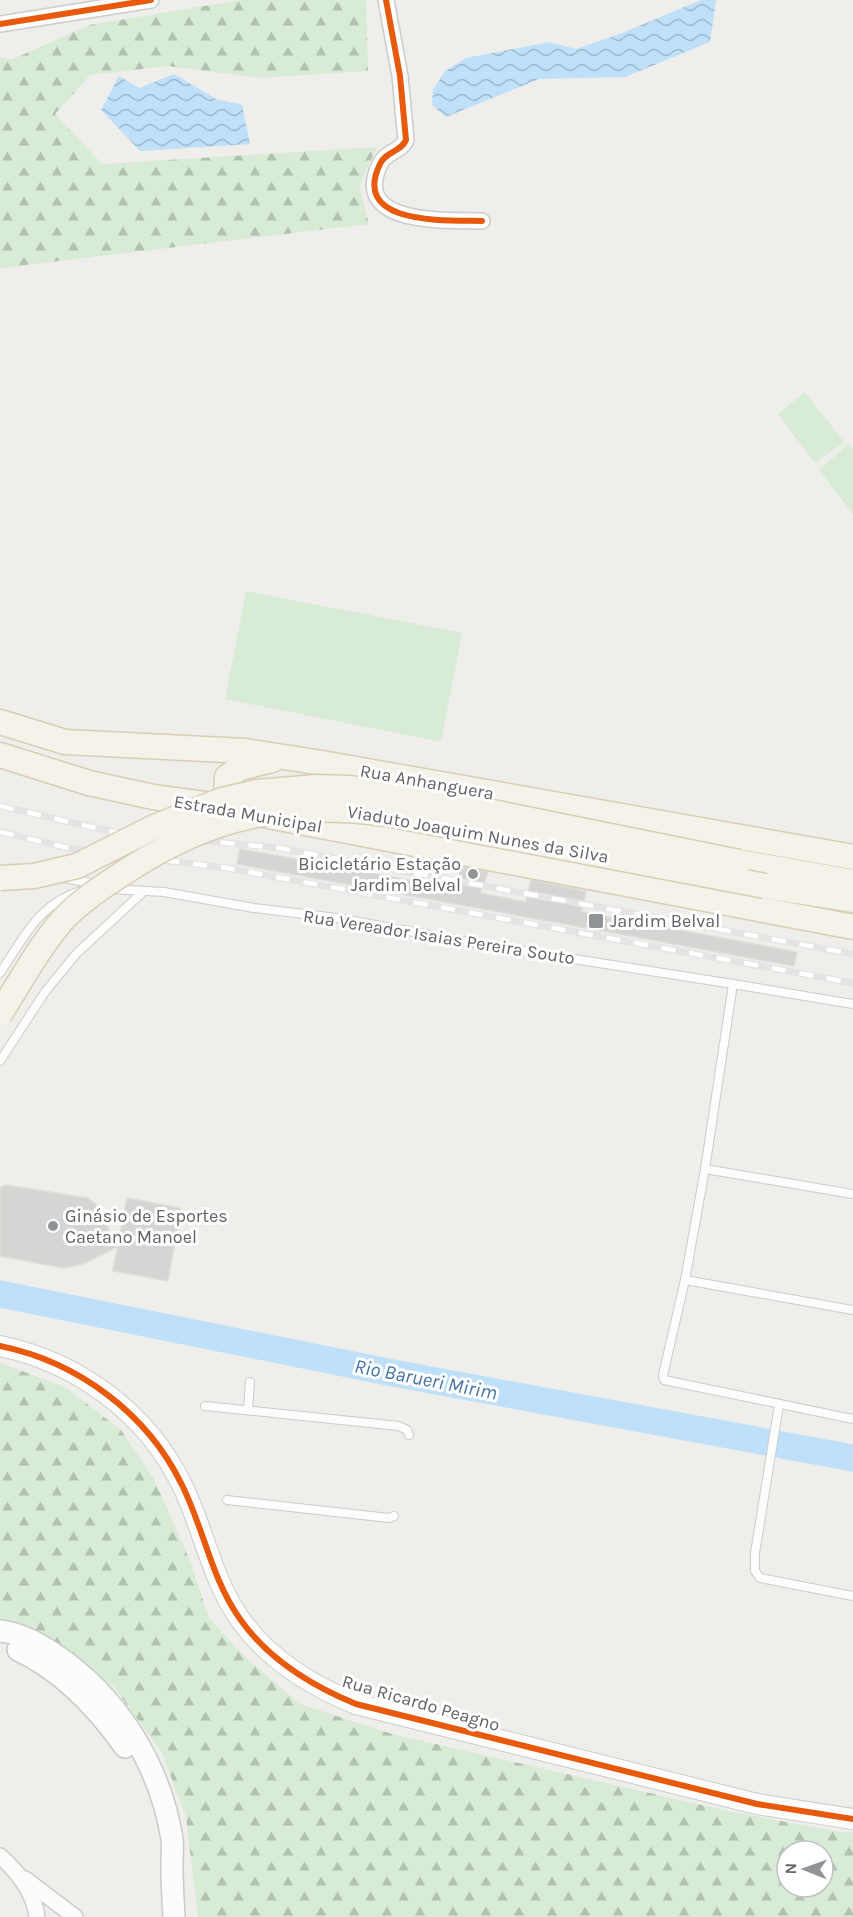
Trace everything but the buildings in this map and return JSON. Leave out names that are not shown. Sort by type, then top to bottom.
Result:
[{"type":"main road","name":"Rua Anhanguera","points":[[0,722],[65,741],[245,751],[322,763],[853,857]]},
{"type":"main road","name":"Estrada Municipal","points":[[0,755],[89,783],[153,797],[240,810],[853,927]]},
{"type":"main road","points":[[240,810],[226,793],[227,777],[232,772],[251,765],[287,759]]},
{"type":"main road","name":"Viaduto Joaquim Nunes da Silva","points":[[6,873],[34,876],[77,866],[152,828],[222,800],[257,792],[317,787],[351,788],[438,801],[739,862],[853,882]]},
{"type":"main road","name":"Viaduto Joaquim Nunes da Silva","points":[[0,1014],[50,935],[84,900],[165,847],[205,829],[250,815],[290,808],[345,809],[387,814],[765,886],[853,900]]},
{"type":"main road","points":[[0,1632],[9,1632],[39,1644],[66,1662],[104,1695],[142,1749],[156,1780],[172,1840],[174,1917]]},
{"type":"main road","points":[[0,1645],[33,1657],[52,1671],[92,1706],[118,1736],[132,1756],[146,1789],[172,1867]]},
{"type":"street","points":[[0,24],[151,0]]},
{"type":"street","points":[[386,0],[400,76],[406,140],[402,147],[385,154],[378,166],[373,190],[379,200],[403,216],[425,220],[482,220]]},
{"type":"street","name":"Rua Ricardo Peagno","points":[[0,1346],[22,1350],[64,1366],[98,1387],[129,1414],[161,1450],[182,1485],[208,1556],[239,1617],[269,1650],[322,1689],[378,1710],[757,1804],[799,1813],[853,1819]]},
{"type":"street","points":[[0,1856],[21,1876],[75,1917]]},
{"type":"street","points":[[21,1876],[37,1917]]},
{"type":"lane","points":[[6,873],[129,890]]},
{"type":"lane","name":"Rua Vereador Isaias Pereira Souto","points":[[0,973],[40,916],[58,899],[83,890],[129,890],[337,918],[485,945],[733,984],[755,985],[853,1004]]},
{"type":"lane","points":[[0,1062],[45,992],[76,954],[144,891]]},
{"type":"lane","points":[[733,984],[705,1168],[685,1280],[663,1375],[664,1380],[853,1419]]},
{"type":"lane","points":[[705,1168],[853,1194]]},
{"type":"lane","points":[[685,1280],[853,1310]]},
{"type":"lane","points":[[248,1409],[250,1382]]},
{"type":"lane","points":[[779,1405],[755,1553],[758,1576],[853,1596]]},
{"type":"lane","points":[[205,1406],[399,1426],[409,1435]]},
{"type":"lane","points":[[227,1500],[389,1518],[394,1516]]},
{"type":"green space","points":[[241,0],[366,0],[368,71],[261,78],[168,66],[90,75],[55,114],[102,164],[377,147],[359,186],[369,224],[0,268],[0,58],[13,59],[89,25]]},
{"type":"green space","points":[[805,392],[844,442],[815,463],[778,414]]},
{"type":"green space","points":[[849,444],[853,449],[853,514],[819,470]]},
{"type":"green space","points":[[246,591],[462,633],[441,742],[225,699]]},
{"type":"green space","points":[[0,1363],[65,1387],[121,1430],[154,1479],[190,1561],[209,1618],[246,1658],[300,1704],[392,1734],[728,1811],[840,1832],[853,1832],[853,1917],[198,1917],[186,1817],[162,1753],[114,1687],[62,1648],[0,1619]]},
{"type":"water","points":[[701,0],[716,0],[710,42],[625,77],[539,79],[446,117],[432,105],[433,90],[445,71],[466,58],[549,42],[576,49],[625,32]]},
{"type":"water","points":[[174,74],[218,100],[242,104],[250,144],[140,151],[101,110],[119,76],[139,88]]},
{"type":"waterway","name":"Rio Barueri Mirim","points":[[0,1294],[393,1373],[853,1458]]},
{"type":"railway","points":[[0,806],[113,832],[279,848],[853,954]]},
{"type":"railway","points":[[0,832],[73,849],[227,868],[853,983]]},
{"type":"cycle path","points":[[0,24],[151,0]]},
{"type":"cycle path","points":[[386,0],[400,76],[406,140],[401,147],[386,156],[380,164],[374,184],[378,199],[390,209],[407,215],[426,219],[482,221]]},
{"type":"cycle path","points":[[0,1346],[56,1364],[83,1378],[107,1394],[150,1435],[182,1485],[222,1587],[240,1619],[277,1659],[323,1689],[356,1704],[757,1804],[853,1819]]},
{"type":"place","name":"Bicicletário Estação Jardim Belval","points":[[473,874]]},
{"type":"place","name":"Jardim Belval","points":[[596,921]]},
{"type":"place","name":"Ginásio de Esportes Caetano Manoel","points":[[53,1226]]}]
